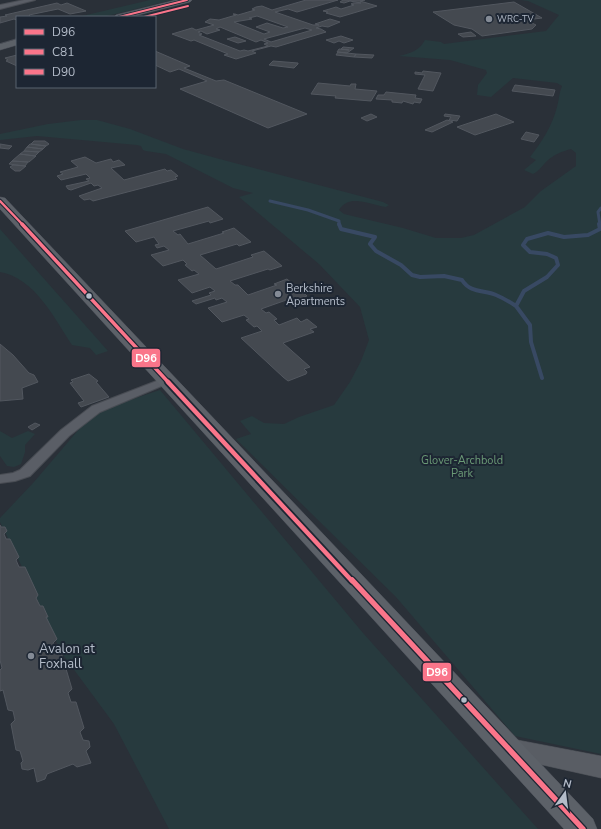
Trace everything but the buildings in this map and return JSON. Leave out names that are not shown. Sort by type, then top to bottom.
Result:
[{"type":"main road","points":[[123,16],[187,0]]},
{"type":"main road","points":[[0,46],[16,42]]},
{"type":"main road","points":[[0,201],[583,829]]},
{"type":"street","points":[[0,7],[32,0]]},
{"type":"street","points":[[0,479],[16,477],[25,473],[65,433],[96,409],[167,380]]},
{"type":"street","points":[[507,748],[601,767]]},
{"type":"green space","points":[[150,0],[172,0],[107,16],[82,16]]},
{"type":"green space","name":"Glover-Archbold Park","points":[[521,0],[601,0],[601,754],[515,736],[396,597],[236,439],[251,434],[240,421],[252,416],[264,423],[284,424],[299,417],[334,405],[350,382],[361,361],[369,340],[360,307],[319,264],[239,197],[253,193],[233,188],[166,154],[146,151],[143,150],[141,146],[137,145],[37,136],[0,140],[0,134],[48,124],[81,120],[97,120],[130,129],[183,149],[383,202],[389,205],[386,207],[360,201],[348,202],[339,210],[344,214],[403,228],[436,238],[461,238],[474,235],[525,207],[541,191],[576,166],[576,153],[571,149],[552,157],[533,174],[524,170],[536,160],[530,157],[542,140],[552,121],[562,86],[557,83],[513,78],[491,97],[477,95],[478,85],[487,73],[486,70],[450,60],[399,56],[414,51],[420,47],[425,40],[441,42],[444,44],[546,31],[559,15],[528,1]]},
{"type":"green space","points":[[0,229],[108,351],[96,355],[90,348],[72,345],[51,312],[33,291],[23,282],[0,272]]},
{"type":"green space","points":[[160,390],[363,633],[538,829],[169,829],[114,724],[61,652],[0,522],[0,518],[34,482],[86,421],[106,408]]},
{"type":"green space","points":[[0,431],[12,438],[28,431],[35,434],[25,445],[25,452],[21,464],[14,467],[7,466],[0,456]]},
{"type":"waterway","points":[[270,201],[308,210],[339,221],[339,224]]},
{"type":"waterway","points":[[600,225],[598,212],[601,208]]},
{"type":"waterway","points":[[339,224],[341,229],[375,237],[370,244],[376,251],[401,265],[412,275],[420,277],[444,276],[462,280],[473,289],[491,293],[516,306]]},
{"type":"waterway","points":[[516,306],[524,291],[547,277],[558,265],[556,258],[547,254],[530,252],[523,245],[527,239],[548,233],[564,237],[588,235],[600,229],[599,224]]},
{"type":"waterway","points":[[516,306],[530,325],[531,342],[542,378]]},
{"type":"transit line","name":"C81","points":[[123,16],[187,0]]},
{"type":"transit line","name":"D90","points":[[148,16],[188,6]]},
{"type":"transit line","name":"D96","points":[[0,201],[583,829]]},
{"type":"place","name":"WRC-TV","points":[[489,19]]},
{"type":"place","name":"Berkshire Apartments","points":[[278,294]]},
{"type":"place","name":"Avalon at Foxhall","points":[[31,656]]}]
